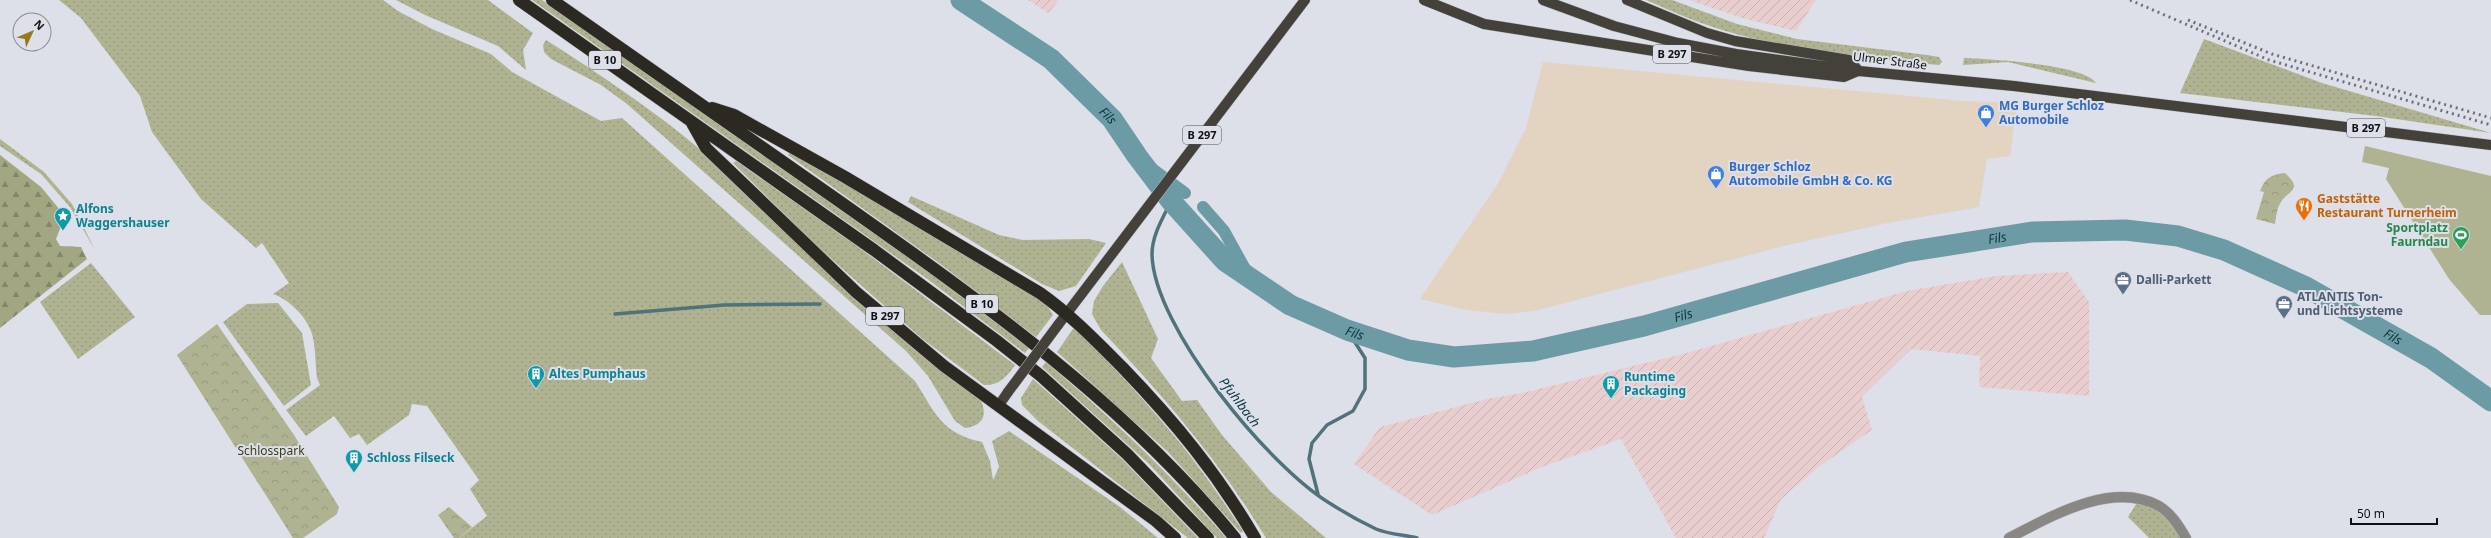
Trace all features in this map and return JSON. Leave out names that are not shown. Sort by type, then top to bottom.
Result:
[{"type":"highway","name":"B 10","points":[[519,0],[691,120],[941,299],[1041,376],[1128,454],[1208,538]]},
{"type":"highway","name":"B 10","points":[[552,0],[931,267],[1052,359],[1139,435],[1198,495],[1235,538]]},
{"type":"highway","name":"B 10","points":[[701,104],[734,115],[844,177],[1040,293],[1067,312]]},
{"type":"highway","name":"B 297","points":[[691,120],[706,148],[856,292],[944,366],[999,405]]},
{"type":"highway","points":[[1067,312],[1142,388],[1200,453],[1255,538]]},
{"type":"highway","points":[[999,405],[1156,521],[1175,538]]},
{"type":"main road","name":"B 297","points":[[999,405],[1067,312],[1305,0]]},
{"type":"main road","name":"B 297","points":[[1424,0],[1484,24],[1749,66],[1844,77],[1859,71],[1849,60],[1763,48],[1714,35],[1627,0]]},
{"type":"main road","name":"Ulmer Straße","points":[[1543,0],[1614,26],[1678,43],[1736,54],[1859,71],[2014,86],[2491,145]]},
{"type":"street","points":[[2009,538],[2058,513],[2101,500],[2123,497],[2140,498],[2159,506],[2175,520],[2186,538]]},
{"type":"shaded area","points":[[1028,0],[1059,0],[1048,13]]},
{"type":"shaded area","points":[[1689,0],[1816,0],[1796,31],[1742,18]]},
{"type":"shaded area","points":[[1543,62],[1963,101],[2017,103],[2010,156],[1987,159],[1979,207],[1888,223],[1788,245],[1534,311],[1506,314],[1467,310],[1420,299],[1497,185],[1526,128]]},
{"type":"shaded area","points":[[2068,272],[2089,302],[2089,396],[1979,387],[1980,356],[1911,349],[1862,397],[1872,430],[1820,466],[1781,499],[1764,538],[1676,538],[1621,439],[1542,467],[1432,515],[1354,464],[1380,427],[1487,399],[1522,393],[1679,355],[1907,291],[1996,276]]},
{"type":"green space","points":[[59,0],[383,0],[398,11],[432,29],[491,54],[512,72],[601,121],[622,118],[915,381],[935,412],[948,427],[968,438],[982,442],[990,461],[993,480],[999,467],[992,441],[1009,431],[1120,507],[1158,538],[459,538],[487,516],[470,489],[479,480],[427,406],[412,404],[409,415],[367,445],[359,434],[350,438],[334,416],[306,436],[286,410],[320,385],[317,378],[314,342],[311,331],[305,319],[290,304],[279,296],[273,294],[289,283],[262,243],[256,248],[201,199],[152,132],[140,96],[81,18]]},
{"type":"green space","points":[[396,0],[488,0],[533,33],[523,50],[526,70],[498,46],[425,15]]},
{"type":"green space","points":[[532,0],[542,0],[930,273],[1029,348],[1025,353],[926,278]]},
{"type":"green space","points":[[1646,0],[1672,0],[1737,24],[1797,39],[1927,55],[1939,57],[1942,62],[1939,65],[1886,60],[1830,53],[1774,43],[1712,27]]},
{"type":"green space","points":[[2204,39],[2322,83],[2491,133],[2376,116],[2180,93]]},
{"type":"green space","points":[[546,40],[626,93],[702,151],[978,395],[984,412],[981,421],[965,428],[955,421],[928,376],[906,351],[627,104],[601,85],[551,59],[544,52],[543,45]]},
{"type":"green space","points":[[1964,58],[2013,61],[2055,67],[2074,71],[2088,77],[2096,83],[2008,62],[1963,65]]},
{"type":"green space","points":[[0,139],[44,172],[72,204],[95,250],[70,207],[41,174],[0,146]]},
{"type":"green space","name":"Sportplatz Faurndau","points":[[2365,146],[2491,176],[2491,315],[2480,315],[2449,279],[2386,179],[2389,168],[2362,162]]},
{"type":"green space","points":[[790,152],[859,190],[1031,293],[1047,305],[1053,315],[1036,337],[943,266],[788,155]]},
{"type":"green space","points":[[0,155],[41,187],[65,216],[56,239],[60,246],[81,247],[87,259],[0,328]]},
{"type":"green space","points":[[736,161],[857,246],[1015,365],[1002,380],[994,384],[984,385],[924,340],[808,238],[733,163]]},
{"type":"green space","points":[[2285,173],[2294,186],[2280,204],[2275,224],[2256,219],[2264,192],[2260,191],[2264,183],[2276,174]]},
{"type":"green space","points":[[911,196],[999,235],[1023,240],[1089,239],[1106,243],[1076,286],[1059,291],[1042,284],[908,202]]},
{"type":"green space","points":[[1122,262],[1158,339],[1151,358],[1182,401],[1197,400],[1222,435],[1271,492],[1326,538],[1266,538],[1230,483],[1190,430],[1101,330],[1092,314],[1094,301],[1103,286]]},
{"type":"green space","points":[[91,263],[135,317],[78,359],[40,302]]},
{"type":"green space","points":[[278,303],[302,333],[311,385],[284,406],[223,322],[247,304]]},
{"type":"green space","name":"Schlosspark","points":[[217,324],[294,435],[339,507],[337,514],[303,538],[293,538],[177,355]]},
{"type":"green space","points":[[1073,329],[1077,330],[1110,364],[1174,435],[1203,473],[1243,531],[1241,533],[1168,452],[1057,352]]},
{"type":"green space","points":[[1046,362],[1162,469],[1226,538],[1217,538],[1149,464],[1042,367]]},
{"type":"green space","points":[[1033,379],[1122,459],[1198,538],[1188,538],[1038,421],[1022,405],[1021,398]]},
{"type":"green space","points":[[2140,498],[2159,506],[2186,538],[2149,538],[2128,517]]},
{"type":"green space","points":[[449,507],[472,527],[459,538],[454,538],[438,515]]},
{"type":"waterway","name":"Fils","points":[[961,0],[1051,59],[1112,119],[1137,156],[1171,201],[1225,261],[1290,305],[1347,330],[1408,350],[1454,357],[1533,351],[1644,326],[1906,252],[2032,232],[2125,230],[2178,236],[2224,250],[2304,286],[2431,358],[2491,401]]},
{"type":"waterway","points":[[1139,159],[1185,193]]},
{"type":"waterway","name":"Pfuhlbach","points":[[1171,201],[1158,227],[1152,247],[1157,284],[1172,319],[1193,356],[1219,393],[1277,460],[1306,486],[1331,504],[1376,529],[1417,538]]},
{"type":"waterway","points":[[1203,207],[1224,231],[1250,278]]},
{"type":"waterway","points":[[615,314],[724,305],[820,304]]},
{"type":"waterway","points":[[1318,494],[1309,459],[1312,443],[1327,425],[1353,411],[1365,389],[1365,358],[1347,330]]},
{"type":"railway","points":[[2130,0],[2269,60],[2491,125]]},
{"type":"railway","points":[[2188,20],[2272,54],[2491,118]]},
{"type":"place","name":"MG Burger Schloz Automobile","points":[[1986,128]]},
{"type":"place","name":"Burger Schloz Automobile GmbH & Co. KG","points":[[1716,189]]},
{"type":"place","name":"Gaststätte Restaurant Turnerheim","points":[[2304,221]]},
{"type":"place","name":"Alfons Waggershauser","points":[[63,231]]},
{"type":"place","name":"Sportplatz Faurndau","points":[[2461,250]]},
{"type":"place","name":"Dalli-Parkett","points":[[2123,295]]},
{"type":"place","name":"ATLANTIS Ton- und Lichtsysteme","points":[[2284,319]]},
{"type":"place","name":"Altes Pumphaus","points":[[536,389]]},
{"type":"place","name":"Runtime Packaging","points":[[1611,399]]},
{"type":"place","name":"Schloss Filseck","points":[[354,473]]}]
